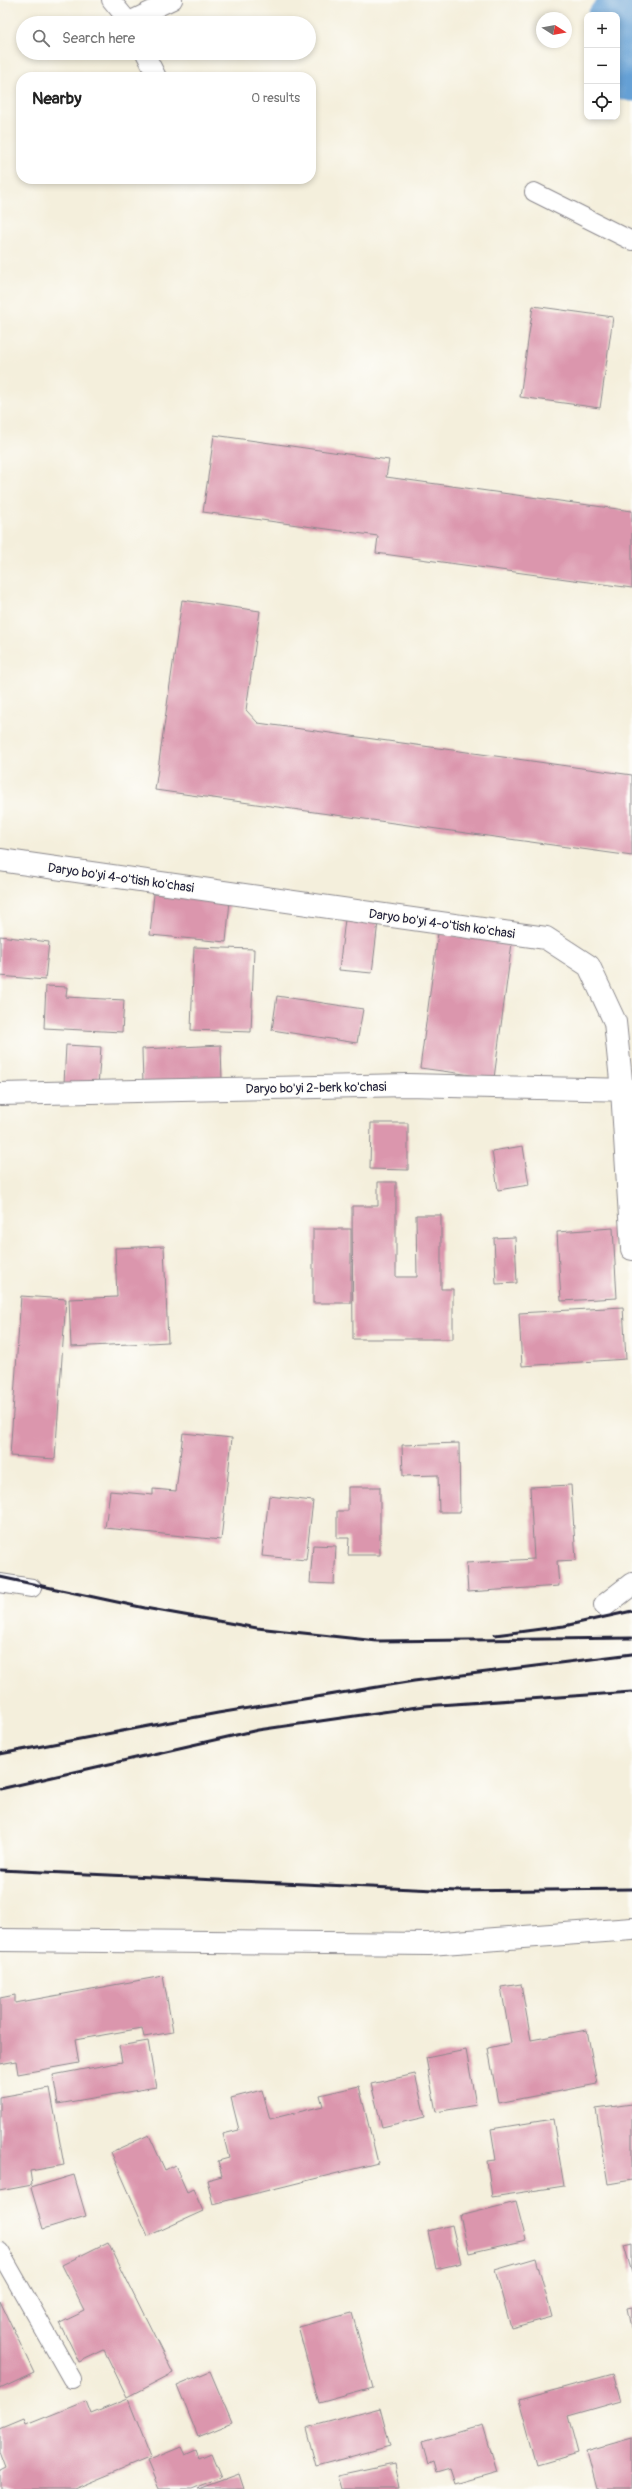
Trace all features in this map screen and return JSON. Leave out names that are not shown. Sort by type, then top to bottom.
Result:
[{"type":"street","name":"Daryo bo'yi 4-o'tish ko'chasi","points":[[0,860],[546,938],[590,966],[615,1022],[627,1090],[632,1249]]},
{"type":"street","name":"Daryo bo'yi 2-berk ko'chasi","points":[[0,1094],[407,1085],[627,1090]]},
{"type":"street","points":[[604,1605],[632,1584]]},
{"type":"street","points":[[0,1940],[429,1944],[632,1929]]},
{"type":"lane","points":[[111,0],[125,16]]},
{"type":"lane","points":[[142,16],[173,0]]},
{"type":"lane","points":[[148,60],[154,72]]},
{"type":"lane","points":[[534,192],[632,241]]},
{"type":"lane","points":[[0,1583],[32,1588]]},
{"type":"lane","points":[[0,2252],[72,2379]]},
{"type":"building","points":[[533,306],[613,317],[600,408],[520,397]]},
{"type":"building","points":[[214,435],[389,460],[386,477],[632,511],[632,588],[376,553],[378,536],[203,512]]},
{"type":"building","points":[[182,600],[260,611],[246,710],[258,723],[632,775],[632,856],[155,790]]},
{"type":"building","points":[[154,894],[230,901],[226,942],[150,935]]},
{"type":"building","points":[[345,919],[378,922],[372,973],[339,970]]},
{"type":"building","points":[[438,933],[512,943],[494,1078],[420,1068]]},
{"type":"building","points":[[0,936],[49,942],[45,980],[0,976]]},
{"type":"building","points":[[194,947],[254,949],[251,1032],[191,1030]]},
{"type":"building","points":[[46,986],[67,987],[66,997],[124,1000],[122,1032],[44,1028]]},
{"type":"building","points":[[277,996],[363,1009],[357,1043],[272,1030]]},
{"type":"building","points":[[66,1045],[101,1047],[98,1086],[64,1084]]},
{"type":"building","points":[[221,1045],[222,1082],[143,1085],[142,1049]]},
{"type":"building","points":[[371,1123],[408,1123],[408,1170],[370,1169]]},
{"type":"building","points":[[523,1146],[529,1185],[498,1190],[492,1151]]},
{"type":"building","points":[[378,1182],[396,1182],[396,1277],[417,1277],[416,1215],[441,1215],[441,1289],[453,1289],[453,1339],[353,1339],[352,1206],[378,1206]]},
{"type":"building","points":[[613,1228],[617,1298],[561,1301],[557,1232]]},
{"type":"building","points":[[313,1229],[351,1229],[351,1303],[313,1303]]},
{"type":"building","points":[[515,1237],[517,1283],[496,1284],[494,1238]]},
{"type":"building","points":[[164,1246],[168,1342],[71,1347],[69,1299],[117,1297],[115,1248]]},
{"type":"building","points":[[21,1296],[66,1299],[55,1459],[10,1456]]},
{"type":"building","points":[[623,1307],[626,1359],[522,1366],[519,1313]]},
{"type":"building","points":[[183,1433],[232,1438],[221,1540],[105,1528],[110,1491],[153,1495],[153,1489],[176,1491]]},
{"type":"building","points":[[459,1443],[460,1512],[439,1512],[438,1475],[403,1476],[402,1445]]},
{"type":"building","points":[[571,1485],[576,1560],[557,1561],[559,1586],[468,1592],[466,1563],[534,1559],[530,1487]]},
{"type":"building","points":[[348,1487],[380,1487],[380,1555],[348,1555],[349,1538],[337,1538],[337,1511],[348,1511]]},
{"type":"building","points":[[269,1496],[313,1501],[306,1560],[262,1556]]},
{"type":"building","points":[[313,1545],[336,1546],[334,1584],[310,1583]]},
{"type":"building","points":[[163,1976],[173,2032],[144,2037],[142,2028],[75,2040],[79,2063],[18,2074],[16,2061],[0,2064],[0,1998],[15,1995],[15,2003]]},
{"type":"building","points":[[521,1984],[531,2040],[587,2030],[597,2084],[498,2103],[488,2048],[511,2043],[501,1987]]},
{"type":"building","points":[[148,2041],[156,2087],[58,2104],[53,2075],[122,2062],[119,2046]]},
{"type":"building","points":[[466,2050],[476,2105],[436,2112],[426,2058]]},
{"type":"building","points":[[415,2074],[425,2117],[382,2127],[371,2084]]},
{"type":"building","points":[[359,2086],[378,2163],[213,2204],[207,2180],[222,2176],[218,2161],[229,2158],[223,2134],[239,2130],[231,2098],[262,2090],[270,2119],[323,2106],[320,2095]]},
{"type":"building","points":[[50,2088],[64,2165],[30,2171],[32,2185],[0,2191],[0,2097]]},
{"type":"building","points":[[632,2104],[632,2180],[608,2184],[596,2109]]},
{"type":"building","points":[[553,2119],[564,2186],[492,2197],[487,2161],[496,2160],[491,2129]]},
{"type":"building","points":[[149,2135],[165,2170],[175,2165],[187,2192],[193,2189],[203,2211],[148,2236],[111,2152]]},
{"type":"building","points":[[74,2175],[86,2216],[43,2229],[31,2188]]},
{"type":"building","points":[[516,2202],[526,2240],[469,2253],[460,2216]]},
{"type":"building","points":[[452,2225],[461,2263],[436,2269],[428,2231]]},
{"type":"building","points":[[108,2242],[173,2373],[127,2397],[104,2350],[79,2362],[60,2323],[85,2311],[62,2265]]},
{"type":"building","points":[[632,2243],[632,2273],[624,2245]]},
{"type":"building","points":[[536,2258],[552,2317],[511,2328],[495,2270]]},
{"type":"building","points":[[0,2301],[34,2373],[0,2389]]},
{"type":"building","points":[[632,2307],[632,2328],[631,2328],[627,2308]]},
{"type":"building","points":[[352,2313],[373,2388],[319,2403],[298,2327]]},
{"type":"building","points":[[210,2371],[232,2423],[198,2437],[177,2385]]},
{"type":"building","points":[[613,2374],[621,2401],[568,2416],[578,2453],[537,2465],[519,2400]]},
{"type":"building","points":[[128,2399],[151,2457],[74,2489],[0,2489],[0,2471],[6,2468],[0,2452],[0,2429],[24,2419],[26,2425],[86,2401],[91,2414]]},
{"type":"building","points":[[380,2408],[390,2446],[316,2466],[306,2428]]},
{"type":"building","points":[[483,2425],[497,2472],[455,2484],[450,2469],[436,2473],[433,2462],[428,2464],[422,2443]]},
{"type":"building","points":[[632,2438],[632,2489],[597,2489],[587,2451]]},
{"type":"building","points":[[181,2447],[185,2455],[196,2450],[199,2458],[211,2453],[221,2477],[192,2489],[159,2489],[147,2461]]},
{"type":"building","points":[[394,2463],[399,2489],[342,2489],[338,2475]]},
{"type":"building","points":[[239,2474],[244,2489],[198,2489]]},
{"type":"waterway","points":[[620,33],[632,70]]},
{"type":"railway","points":[[0,1577],[145,1608],[257,1628],[377,1641],[632,1638]]},
{"type":"railway","points":[[495,1635],[564,1626],[632,1611]]},
{"type":"railway","points":[[0,1754],[218,1713],[414,1681],[632,1654]]},
{"type":"railway","points":[[0,1789],[258,1730],[424,1706],[632,1692]]},
{"type":"railway","points":[[0,1870],[457,1891],[632,1889]]}]
